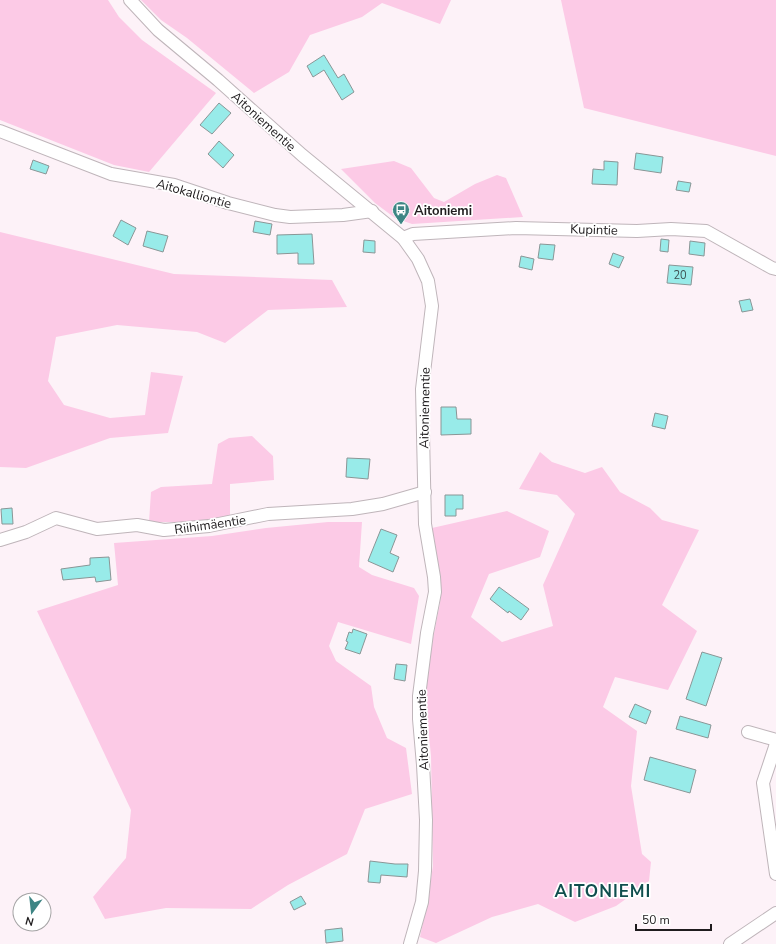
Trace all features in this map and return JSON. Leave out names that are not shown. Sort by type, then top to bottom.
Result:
[{"type":"street","name":"Aitoniementie","points":[[130,0],[158,30],[218,80],[302,155],[403,238],[418,259],[428,281],[432,306],[422,389],[425,524],[435,592],[427,633],[419,696],[419,719],[426,820],[425,871],[422,902],[410,944]]},
{"type":"street","name":"Aitokalliontie","points":[[0,131],[111,174],[174,185],[228,203],[274,215],[290,217],[343,215],[372,211]]},
{"type":"street","name":"Kupintie","points":[[403,238],[413,234],[516,228],[637,231],[671,228],[706,231],[776,269]]},
{"type":"street","name":"Riihimäentie","points":[[0,540],[26,532],[56,518],[97,529],[137,525],[164,530],[209,526],[268,514],[352,508],[383,504],[425,492]]},
{"type":"street","points":[[748,732],[773,739],[776,744],[763,783],[776,874]]},
{"type":"street","points":[[730,944],[776,914]]},
{"type":"shaded area","points":[[0,0],[108,0],[119,17],[142,40],[216,93],[149,172],[114,165],[0,120]]},
{"type":"shaded area","points":[[141,0],[451,0],[440,24],[382,3],[362,17],[310,35],[289,72],[254,93],[187,38],[161,20]]},
{"type":"shaded area","points":[[561,0],[776,0],[776,156],[584,108]]},
{"type":"shaded area","points":[[394,161],[411,168],[434,198],[444,202],[475,184],[497,175],[506,178],[523,217],[412,224],[395,218],[375,203],[341,169]]},
{"type":"shaded area","points":[[0,232],[174,274],[332,280],[347,307],[268,310],[225,343],[197,332],[117,325],[56,337],[48,381],[64,405],[110,418],[145,415],[151,372],[183,376],[168,433],[110,438],[26,468],[0,467]]},
{"type":"shaded area","points":[[252,436],[273,456],[274,480],[230,484],[230,517],[192,522],[149,522],[151,492],[161,487],[212,484],[218,444],[229,438]]},
{"type":"shaded area","points":[[540,452],[552,462],[585,473],[602,467],[620,492],[650,508],[662,520],[699,530],[662,605],[697,631],[668,690],[615,677],[603,707],[637,731],[631,786],[642,854],[651,862],[649,881],[616,906],[575,922],[538,904],[492,917],[436,943],[420,937],[433,866],[431,756],[425,695],[433,638],[440,603],[441,579],[432,528],[507,511],[549,531],[540,557],[489,574],[471,617],[502,642],[553,626],[543,585],[575,514],[557,495],[519,489]]},
{"type":"shaded area","points":[[328,522],[362,522],[359,567],[372,575],[414,588],[419,596],[411,644],[338,622],[329,646],[336,661],[371,686],[374,707],[387,738],[406,748],[412,794],[365,809],[347,854],[288,885],[251,909],[166,908],[105,919],[93,897],[126,858],[131,810],[37,611],[118,585],[114,543],[212,536],[266,528]]},
{"type":"building","points":[[324,55],[338,78],[344,74],[354,92],[342,100],[324,70],[313,77],[307,66]]},
{"type":"building","points":[[219,103],[231,113],[212,134],[200,125]]},
{"type":"building","points":[[219,141],[234,155],[223,168],[208,154]]},
{"type":"building","points":[[636,153],[663,157],[661,173],[634,169]]},
{"type":"building","points":[[33,160],[49,166],[46,174],[30,169]]},
{"type":"building","points":[[604,161],[618,162],[617,185],[592,184],[593,169],[604,170]]},
{"type":"building","points":[[678,181],[691,183],[689,192],[676,190]]},
{"type":"building","points":[[121,220],[136,228],[128,245],[113,236]]},
{"type":"building","points":[[255,221],[272,224],[270,235],[253,232]]},
{"type":"building","points":[[147,231],[168,236],[163,252],[143,246]]},
{"type":"building","points":[[312,234],[314,264],[298,264],[298,253],[277,254],[277,235]]},
{"type":"building","points":[[661,239],[669,240],[668,252],[660,251]]},
{"type":"building","points":[[364,240],[375,241],[375,253],[363,252]]},
{"type":"building","points":[[690,241],[705,243],[704,256],[689,254]]},
{"type":"building","points":[[540,244],[555,245],[553,260],[538,258]]},
{"type":"building","points":[[613,253],[624,257],[619,268],[609,264]]},
{"type":"building","points":[[521,256],[534,259],[532,270],[519,267]]},
{"type":"building","points":[[669,265],[693,267],[691,285],[667,283]]},
{"type":"building","points":[[750,299],[753,310],[742,312],[739,301]]},
{"type":"building","points":[[441,407],[456,407],[457,419],[471,419],[471,434],[441,435]]},
{"type":"building","points":[[655,413],[668,416],[665,429],[652,426]]},
{"type":"building","points":[[347,458],[370,459],[368,479],[346,477]]},
{"type":"building","points":[[445,495],[463,495],[463,509],[456,509],[456,516],[445,516]]},
{"type":"building","points":[[12,508],[13,524],[2,524],[1,509]]},
{"type":"building","points":[[381,529],[397,535],[390,553],[399,557],[393,572],[368,561]]},
{"type":"building","points":[[109,557],[111,580],[96,582],[95,577],[63,580],[61,569],[90,565],[90,558]]},
{"type":"building","points":[[499,587],[529,609],[521,620],[509,611],[508,613],[490,599]]},
{"type":"building","points":[[353,629],[367,634],[360,654],[345,649],[348,642],[346,641],[349,632],[352,633]]},
{"type":"building","points":[[702,652],[722,658],[706,706],[686,699]]},
{"type":"building","points":[[396,664],[407,665],[405,681],[394,679]]},
{"type":"building","points":[[635,704],[651,711],[646,724],[629,717]]},
{"type":"building","points":[[680,716],[711,725],[708,738],[676,729]]},
{"type":"building","points":[[650,757],[696,770],[690,793],[644,780]]},
{"type":"building","points":[[370,861],[408,864],[407,877],[381,875],[380,883],[368,882]]},
{"type":"building","points":[[301,896],[306,904],[294,910],[290,902]]},
{"type":"building","points":[[342,928],[343,941],[326,943],[325,930]]},
{"type":"place","name":"Aitoniemi","points":[[401,225]]},
{"type":"district","name":"AITONIEMI","points":[[603,891]]}]
